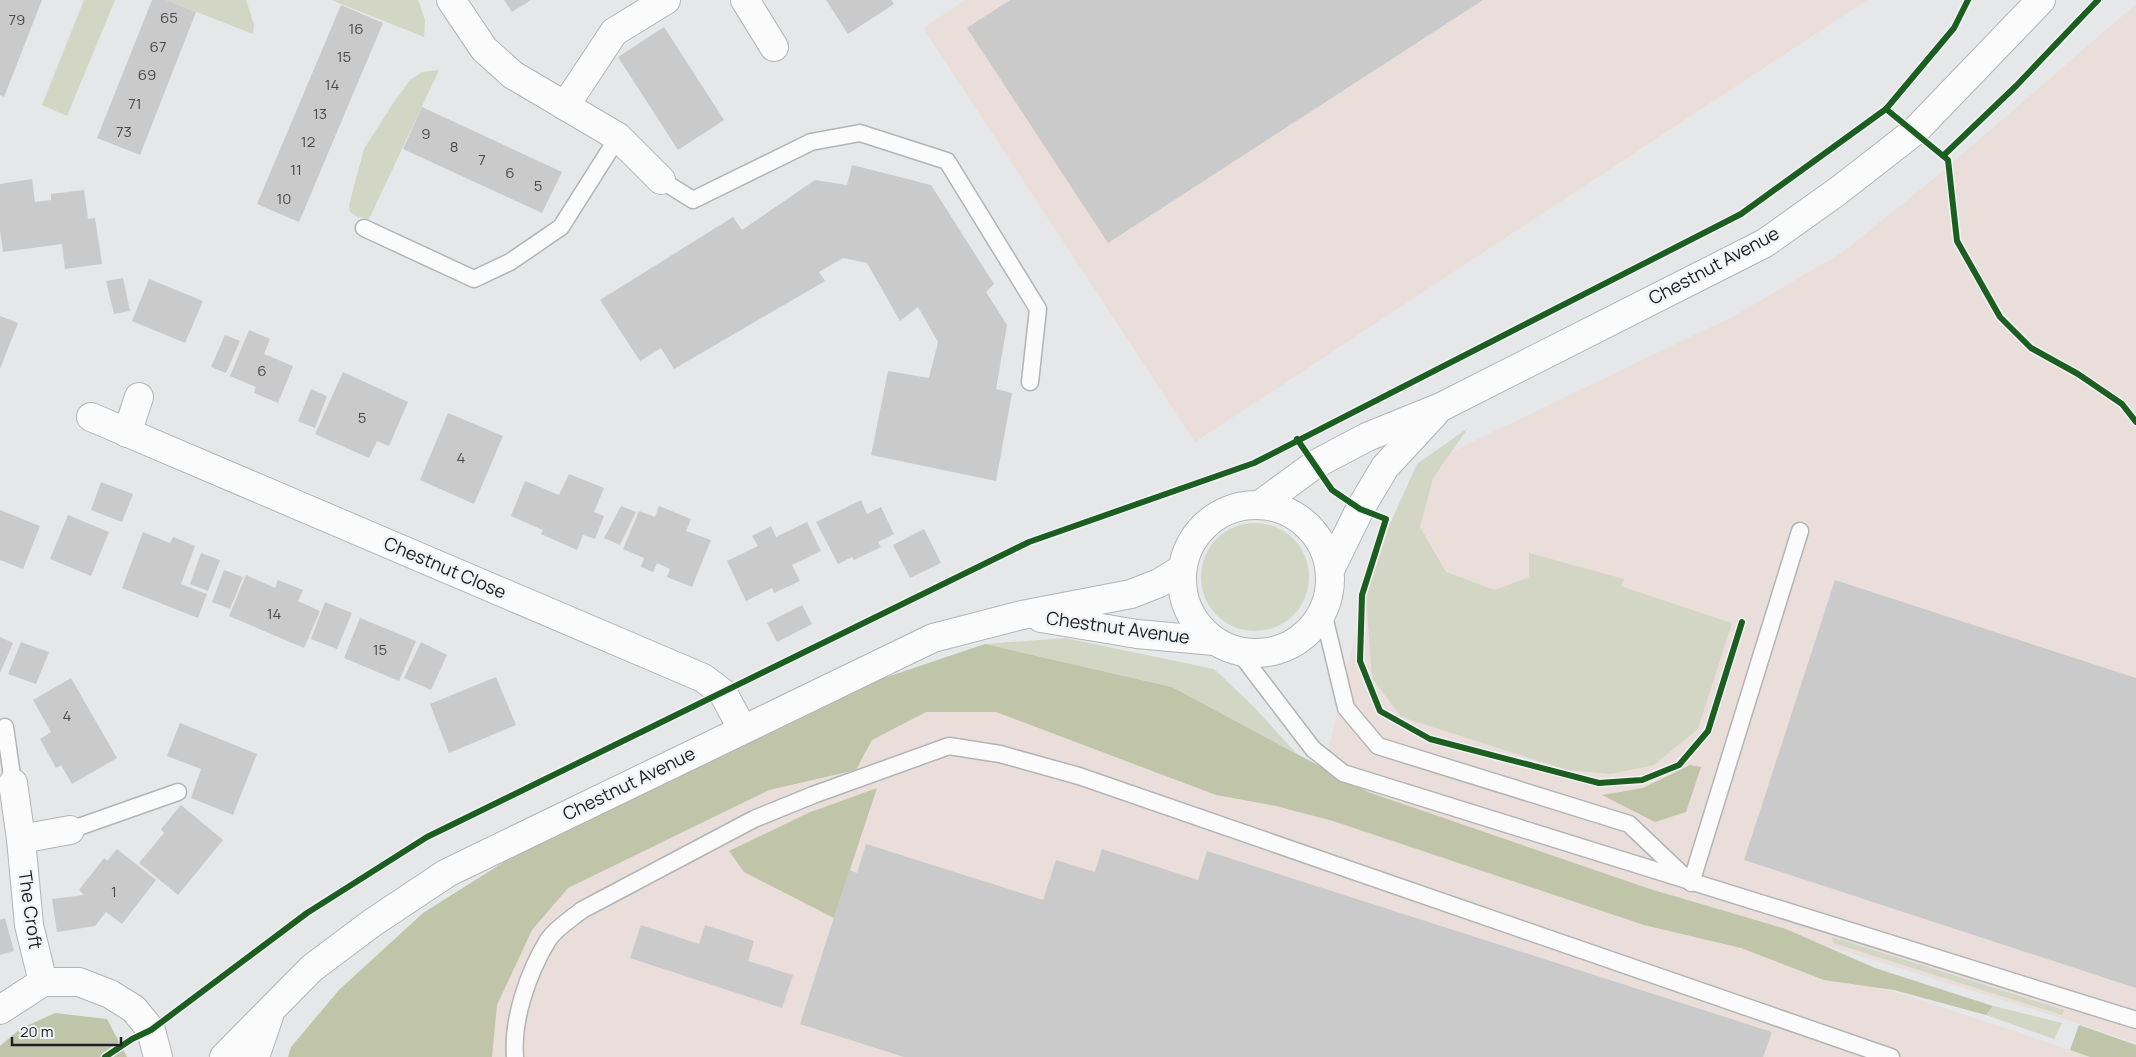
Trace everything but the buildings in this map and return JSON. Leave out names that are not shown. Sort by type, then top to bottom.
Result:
[{"type":"street","points":[[451,0],[484,49],[513,75],[618,137],[661,180]]},
{"type":"street","points":[[565,106],[614,32],[666,0]]},
{"type":"street","points":[[745,0],[774,47]]},
{"type":"street","name":"Chestnut Avenue","points":[[2002,42],[2015,0]]},
{"type":"street","name":"Chestnut Avenue","points":[[1261,504],[1314,465],[1367,437],[1441,407],[1765,243],[1838,191],[1915,131],[2002,42],[2040,0]]},
{"type":"street","points":[[127,433],[139,397]]},
{"type":"street","name":"Chestnut Avenue","points":[[1330,570],[1360,509],[1385,467],[1441,407]]},
{"type":"street","name":"Chestnut Close","points":[[91,417],[703,678],[722,693],[742,728]]},
{"type":"street","points":[[1261,504],[1286,510],[1308,524],[1323,545],[1330,570],[1330,592],[1324,612],[1308,632],[1288,647],[1264,654],[1239,652],[1214,640],[1199,627],[1188,609],[1183,590],[1182,569],[1188,547],[1206,524],[1218,514],[1239,506],[1261,504]]},
{"type":"street","name":"Chestnut Avenue","points":[[224,1057],[270,1013],[312,968],[372,922],[447,874],[742,728],[933,638],[1022,615],[1131,594],[1160,583],[1182,569]]},
{"type":"street","name":"Chestnut Avenue","points":[[1022,615],[1137,634],[1214,640]]},
{"type":"street","name":"The Croft","points":[[13,783],[21,839],[29,925],[43,982]]},
{"type":"street","points":[[21,839],[70,830]]},
{"type":"street","points":[[0,1010],[43,982],[79,982],[110,994],[134,1008],[151,1030],[158,1057]]},
{"type":"street","name":"Chestnut Avenue","points":[[254,1057],[270,1013]]},
{"type":"lane","points":[[661,180],[694,200],[811,142],[860,133],[947,161],[1038,310],[1030,382]]},
{"type":"lane","points":[[364,228],[474,279],[510,262],[560,227],[618,137]]},
{"type":"lane","points":[[1691,883],[1800,531]]},
{"type":"lane","points":[[1324,612],[1346,708],[1378,746],[1629,824],[1691,883]]},
{"type":"lane","points":[[1239,652],[1313,749],[1343,773],[1691,883],[2136,1020]]},
{"type":"lane","points":[[5,727],[13,783]]},
{"type":"lane","points":[[515,1057],[520,1002],[548,940],[559,928],[582,910],[754,819],[813,795],[949,746],[1000,754],[1079,776],[1892,1057]]},
{"type":"lane","points":[[70,830],[178,792]]},
{"type":"shaded area","points":[[966,0],[1867,0],[1195,442],[923,28]]},
{"type":"shaded area","points":[[2136,4],[2136,1043],[2074,1022],[1319,789],[1355,637],[1418,468],[1736,315],[1843,252],[1937,176]]},
{"type":"shaded area","points":[[918,705],[1019,708],[2015,1031],[2089,1057],[483,1057],[522,900]]},
{"type":"green space","points":[[84,0],[115,0],[67,116],[42,105]]},
{"type":"green space","points":[[166,0],[246,0],[254,25],[253,34]]},
{"type":"green space","points":[[331,0],[418,0],[425,20],[424,37]]},
{"type":"green space","points":[[439,70],[369,219],[358,217],[350,212],[349,205],[364,149],[410,80],[422,72]]},
{"type":"green space","points":[[1468,428],[1433,478],[1420,527],[1446,572],[1495,590],[1529,577],[1529,553],[1624,579],[1621,586],[1732,623],[1698,729],[1654,765],[1611,774],[1567,770],[1401,717],[1372,678],[1366,598],[1389,526],[1417,464]]},
{"type":"green space","points":[[1255,523],[1276,527],[1293,539],[1305,556],[1309,577],[1305,598],[1293,615],[1276,627],[1255,631],[1234,627],[1217,615],[1205,598],[1201,577],[1205,556],[1217,539],[1234,527]]},
{"type":"green space","points":[[1065,638],[1214,669],[1253,706],[1296,753],[1172,687],[985,644]]},
{"type":"green space","points":[[985,644],[1172,687],[1368,792],[1650,889],[1786,929],[1875,968],[1993,1006],[1986,1015],[1894,990],[1824,980],[1741,948],[1644,925],[1333,821],[1276,806],[1216,795],[996,712],[926,712],[872,740],[856,770],[769,790],[568,888],[532,930],[497,1005],[492,1057],[288,1057],[291,1047],[339,990],[423,913],[515,855],[878,680]]},
{"type":"green space","points":[[1690,765],[1701,767],[1686,812],[1655,822],[1602,795],[1643,788]]},
{"type":"green space","points":[[877,788],[834,918],[744,872],[729,851],[808,813]]},
{"type":"green space","points":[[1832,937],[2064,1010],[2062,1015],[1833,943]]},
{"type":"green space","points":[[1993,1006],[2062,1023],[2054,1039],[1986,1015]]},
{"type":"green space","points":[[55,1013],[107,1019],[127,1057],[0,1057],[0,1046],[20,1029]]},
{"type":"green space","points":[[2079,1025],[2136,1045],[2136,1057],[2090,1057],[2070,1050]]},
{"type":"cycle path","points":[[105,1057],[132,1039],[151,1030],[307,913],[427,837],[1029,542],[1254,463],[1741,214],[1886,109],[1954,28],[1968,0]]},
{"type":"cycle path","points":[[1944,155],[2016,86],[2098,0]]},
{"type":"cycle path","points":[[1886,109],[1948,160],[1957,241],[2000,317],[2031,348],[2078,374],[2122,404],[2136,422]]},
{"type":"cycle path","points":[[1297,439],[1332,490],[1360,509],[1386,519],[1362,595],[1360,661],[1380,711],[1430,739],[1599,783],[1642,780],[1679,765],[1708,731],[1742,622]]}]
